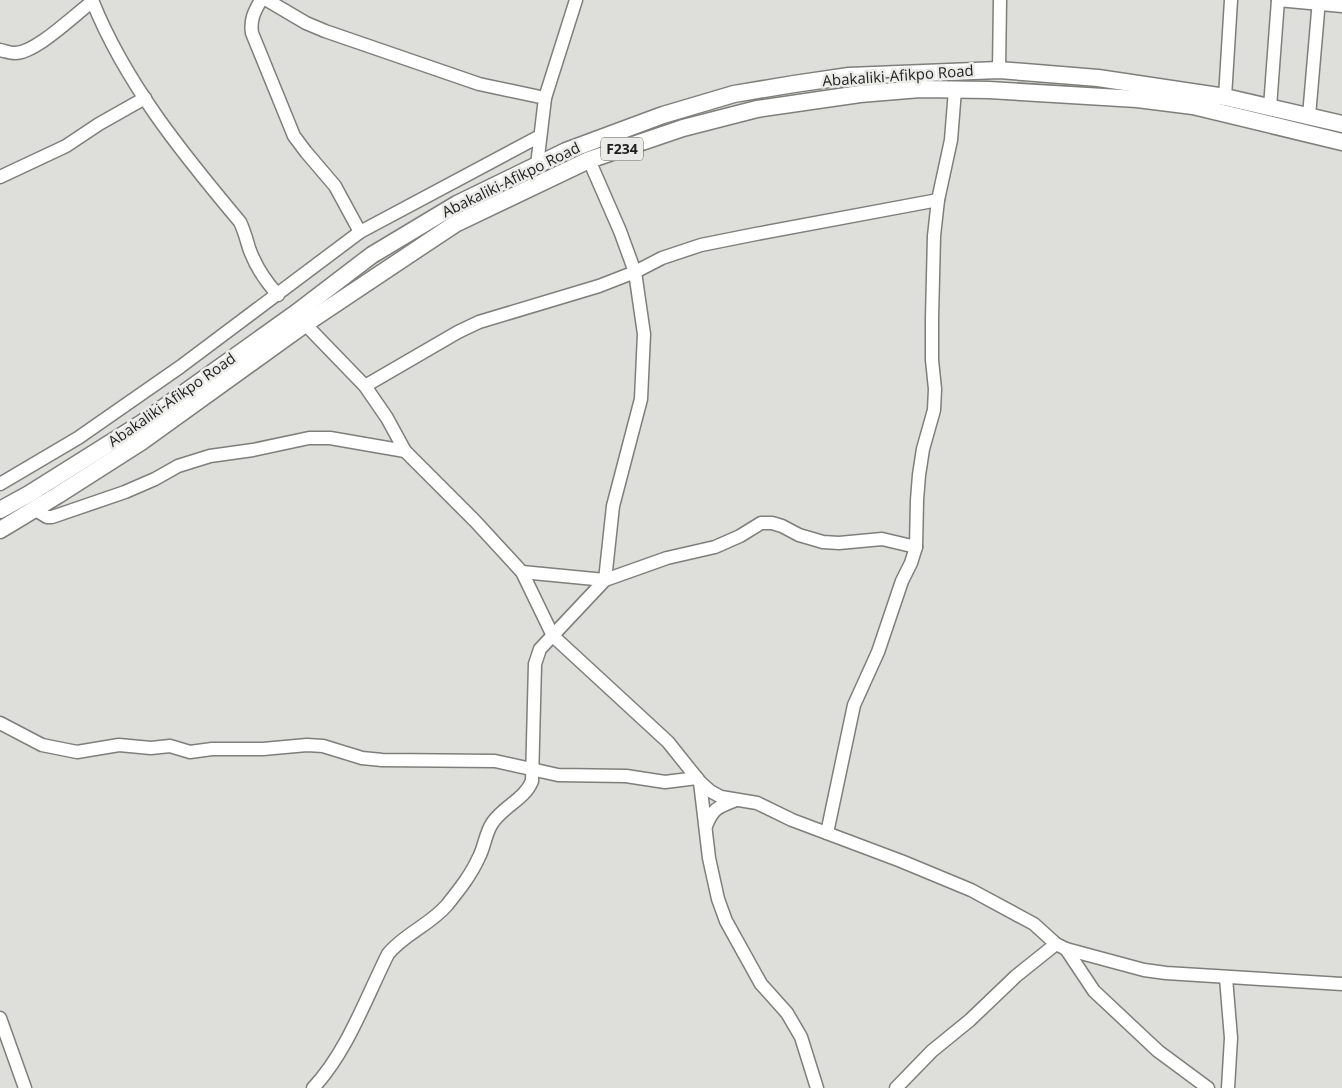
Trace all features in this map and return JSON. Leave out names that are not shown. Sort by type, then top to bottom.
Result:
[{"type":"main road","name":"Abakaliki-Afikpo Road","points":[[0,510],[29,494],[142,423],[372,256],[457,204],[566,151],[663,115],[734,94],[849,76],[998,70],[1098,78],[1225,97],[1340,123]]},
{"type":"main road","name":"F234","points":[[0,530],[141,442],[305,324],[455,224],[589,160],[683,128],[758,109],[860,94],[920,89],[989,90],[1137,99],[1193,106],[1342,142]]},
{"type":"street","points":[[261,0],[250,22],[252,33],[294,136],[336,186],[360,232]]},
{"type":"street","points":[[267,0],[306,23],[344,37],[479,84],[544,98]]},
{"type":"street","points":[[537,165],[544,98],[576,0]]},
{"type":"street","points":[[998,70],[1000,0]]},
{"type":"street","points":[[1225,97],[1231,0]]},
{"type":"street","points":[[1270,107],[1278,0],[1319,2],[1342,6]]},
{"type":"street","points":[[0,50],[15,53],[38,45],[92,1],[118,55],[145,98],[184,154],[240,222],[246,233],[249,248],[255,260],[278,294]]},
{"type":"street","points":[[1309,116],[1319,2]]},
{"type":"street","points":[[827,833],[854,705],[878,652],[902,581],[916,547],[919,475],[923,449],[934,410],[932,318],[934,236],[938,200],[952,140],[955,90]]},
{"type":"street","points":[[0,177],[66,146],[99,124],[145,98]]},
{"type":"street","points":[[0,484],[78,438],[180,367],[360,232],[540,136]]},
{"type":"street","points":[[313,1088],[321,1079],[352,1030],[388,954],[394,946],[445,908],[473,869],[492,823],[529,789],[532,781],[535,664],[540,649],[605,580],[614,506],[641,399],[644,334],[635,272],[620,231],[589,160]]},
{"type":"street","points":[[365,386],[458,332],[479,322],[599,286],[635,272],[662,258],[702,245],[938,200]]},
{"type":"street","points":[[305,324],[365,386],[387,418],[405,451],[475,520],[522,572],[553,636],[668,742],[710,791],[721,797],[757,803],[792,820],[938,875],[971,890],[1034,924],[1061,946],[1094,990],[1158,1050],[1208,1088]]},
{"type":"street","points":[[34,510],[47,517],[52,517],[125,492],[192,461],[309,438],[330,438],[405,451]]},
{"type":"street","points":[[522,572],[605,580],[667,558],[715,547],[740,536],[761,523],[777,525],[799,536],[823,542],[839,543],[882,539],[916,547]]},
{"type":"street","points":[[0,724],[47,748],[62,748],[72,752],[127,745],[151,748],[170,746],[190,752],[212,749],[263,749],[307,745],[323,746],[368,758],[495,761],[558,775],[626,776],[665,782],[699,780]]},
{"type":"street","points":[[699,780],[713,881],[726,921],[761,984],[787,1013],[801,1037],[817,1088]]},
{"type":"street","points":[[705,829],[714,810],[736,800]]},
{"type":"street","points":[[896,1088],[932,1051],[970,1020],[1016,976],[1061,946],[1144,970],[1226,978],[1342,984]]},
{"type":"street","points":[[1226,978],[1232,1038],[1228,1088]]},
{"type":"street","points":[[0,1018],[25,1088]]}]
